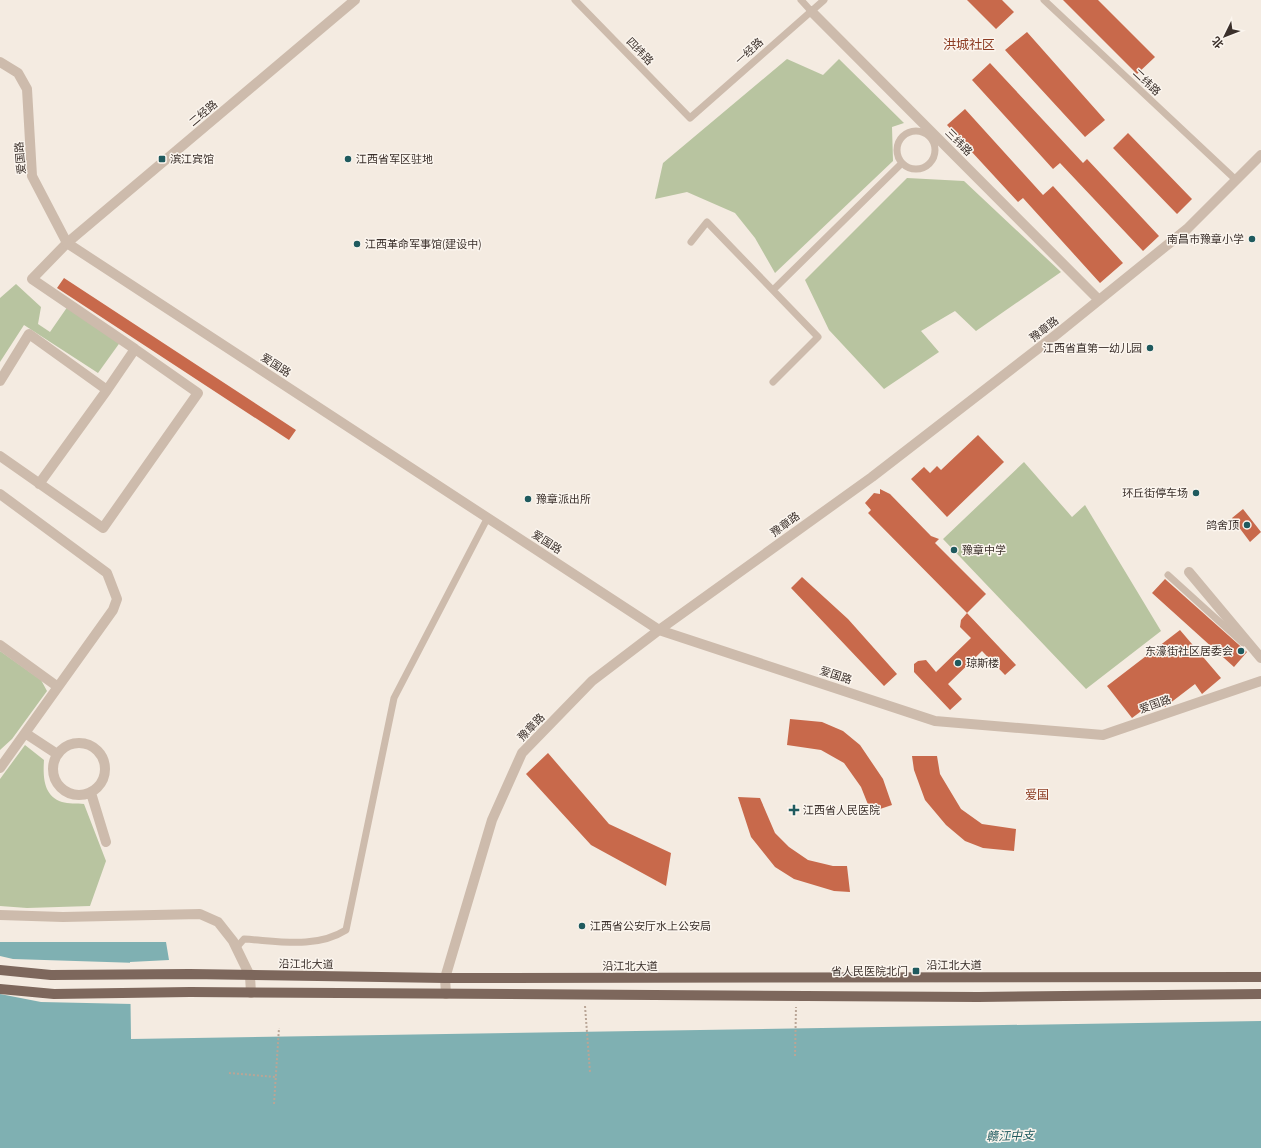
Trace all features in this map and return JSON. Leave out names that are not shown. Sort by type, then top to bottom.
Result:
[{"type":"main road","name":"沿江北大道","points":[[0,970],[51,975],[190,974],[445,978],[1261,977]]},
{"type":"main road","points":[[0,989],[54,994],[251,992],[978,997],[1261,994]]},
{"type":"street","name":"二经路","points":[[135,349],[32,279],[67,243],[355,0]]},
{"type":"street","name":"三纬路","points":[[811,11],[931,134],[1099,300]]},
{"type":"street","name":"爱国路","points":[[0,62],[18,73],[27,89],[32,176],[67,243],[659,630],[935,721],[1103,735],[1261,681]]},
{"type":"street","name":"豫章路","points":[[446,994],[445,978],[492,820],[522,753],[592,681],[659,630],[872,477],[1099,300],[1187,229],[1261,155]]},
{"type":"street","points":[[0,381],[29,334],[107,390]]},
{"type":"street","points":[[0,456],[39,484],[103,528],[198,393],[135,349],[39,484]]},
{"type":"street","points":[[0,494],[107,573],[117,599],[113,610],[0,768]]},
{"type":"street","points":[[1189,572],[1261,658]]},
{"type":"street","points":[[0,645],[58,687]]},
{"type":"street","points":[[25,733],[57,754]]},
{"type":"street","points":[[78,742],[95,748],[101,754],[105,762],[106,771],[99,787],[92,793],[74,795],[59,786],[53,771],[53,762],[57,754],[70,744],[78,742]]},
{"type":"street","points":[[92,793],[106,842]]},
{"type":"street","points":[[0,915],[63,917],[200,914],[218,922],[236,948],[250,976],[251,992]]},
{"type":"lane","name":"四纬路","points":[[575,0],[690,118]]},
{"type":"lane","name":"三纬路","points":[[801,0],[811,11]]},
{"type":"lane","name":"一经路","points":[[690,118],[824,0]]},
{"type":"lane","name":"二纬路","points":[[1044,0],[1236,180]]},
{"type":"lane","points":[[917,130],[931,134],[935,153],[929,163],[924,167],[912,169],[902,163],[896,151],[897,144],[905,134],[917,130]]},
{"type":"lane","points":[[773,290],[902,163]]},
{"type":"lane","points":[[691,242],[707,222],[818,337],[773,382]]},
{"type":"lane","points":[[236,948],[244,939],[309,943],[337,936],[346,930],[394,698],[488,517]]},
{"type":"lane","points":[[1168,575],[1261,658]]},
{"type":"path","points":[[584,995],[590,1072]]},
{"type":"path","points":[[795,1056],[797,996]]},
{"type":"path","points":[[274,1104],[279,1028]]},
{"type":"path","points":[[229,1073],[276,1077]]},
{"type":"green space","points":[[787,59],[823,75],[839,59],[904,123],[892,127],[893,161],[775,273],[755,238],[735,213],[687,192],[655,199],[663,163]]},
{"type":"green space","points":[[907,178],[964,181],[1061,272],[976,331],[955,311],[921,331],[939,352],[884,389],[829,330],[805,280]]},
{"type":"green space","points":[[16,284],[41,307],[38,324],[50,332],[68,306],[121,341],[98,373],[24,325],[0,362],[0,298]]},
{"type":"green space","points":[[1024,462],[1072,517],[1085,505],[1161,631],[1086,689],[943,539]]},
{"type":"green space","points":[[0,651],[41,680],[47,691],[12,739],[0,750]]},
{"type":"green space","points":[[25,745],[44,760],[44,779],[51,795],[62,802],[84,804],[106,861],[90,906],[27,908],[0,906],[0,779]]},
{"type":"water","name":"赣江中支","points":[[0,942],[166,942],[169,960],[130,962],[131,1039],[1261,1021],[1261,1148],[0,1148]]},
{"type":"pier","points":[[0,956],[13,959],[138,963],[132,963],[132,1004],[41,1002],[0,994]]},
{"type":"building","points":[[967,0],[1002,0],[1014,12],[996,29]]},
{"type":"building","points":[[1063,0],[1098,0],[1155,57],[1137,74]]},
{"type":"building","points":[[1027,32],[1105,120],[1085,137],[1005,50]]},
{"type":"building","points":[[990,63],[1083,163],[1087,159],[1159,236],[1143,251],[1060,163],[1053,169],[972,80]]},
{"type":"building","points":[[965,109],[1043,195],[1053,186],[1123,263],[1100,283],[1023,198],[1018,202],[947,125]]},
{"type":"building","points":[[1128,133],[1192,199],[1177,214],[1113,148]]},
{"type":"building","points":[[64,278],[296,430],[289,440],[57,288]]},
{"type":"building","points":[[978,435],[1004,462],[947,517],[911,479],[924,467],[930,473],[937,466],[941,470]]},
{"type":"building","points":[[880,489],[890,494],[931,536],[939,539],[935,543],[986,594],[967,613],[868,513],[871,510],[865,503],[874,493],[880,494]]},
{"type":"building","name":"鸽舍顶","points":[[1243,509],[1261,532],[1250,542],[1232,518]]},
{"type":"building","points":[[802,577],[848,619],[897,674],[884,686],[791,588]]},
{"type":"building","points":[[1165,579],[1247,652],[1234,667],[1152,593]]},
{"type":"building","name":"琼斯楼","points":[[967,613],[1016,665],[1005,675],[982,651],[948,684],[962,699],[950,710],[914,672],[914,664],[918,661],[926,660],[936,672],[971,638],[960,627],[961,620]]},
{"type":"building","points":[[1180,630],[1221,678],[1202,694],[1195,684],[1165,707],[1159,698],[1132,718],[1107,686]]},
{"type":"building","points":[[790,719],[822,722],[843,731],[860,745],[883,779],[892,805],[871,812],[861,787],[844,763],[821,750],[787,745]]},
{"type":"building","points":[[548,753],[609,824],[671,853],[666,886],[591,845],[526,774]]},
{"type":"building","points":[[912,756],[937,756],[940,774],[961,809],[982,824],[1016,829],[1014,851],[983,848],[965,841],[946,825],[925,800],[914,770]]},
{"type":"building","points":[[738,797],[760,798],[775,833],[789,847],[808,860],[833,866],[847,866],[850,892],[834,891],[794,879],[775,867],[751,837]]},
{"type":"place","name":"滨江宾馆","points":[[162,159]]},
{"type":"place","name":"江西省军区驻地","points":[[348,159]]},
{"type":"place","name":"南昌市豫章小学","points":[[1252,239]]},
{"type":"place","name":"江西革命军事馆(建设中)","points":[[357,244]]},
{"type":"place","name":"江西省直第一幼儿园","points":[[1150,348]]},
{"type":"place","name":"环丘街停车场","points":[[1196,493]]},
{"type":"place","name":"豫章派出所","points":[[528,499]]},
{"type":"place","name":"鸽舍顶","points":[[1247,525]]},
{"type":"place","name":"豫章中学","points":[[954,550]]},
{"type":"place","name":"东濠街社区居委会","points":[[1241,651]]},
{"type":"place","name":"琼斯楼","points":[[958,663]]},
{"type":"place","name":"江西省人民医院","points":[[794,810]]},
{"type":"place","name":"江西省公安厅水上公安局","points":[[582,926]]},
{"type":"place","name":"省人民医院北门","points":[[916,971]]},
{"type":"district","name":"洪城社区","points":[[969,44]]},
{"type":"district","name":"爱国","points":[[1037,795]]}]
